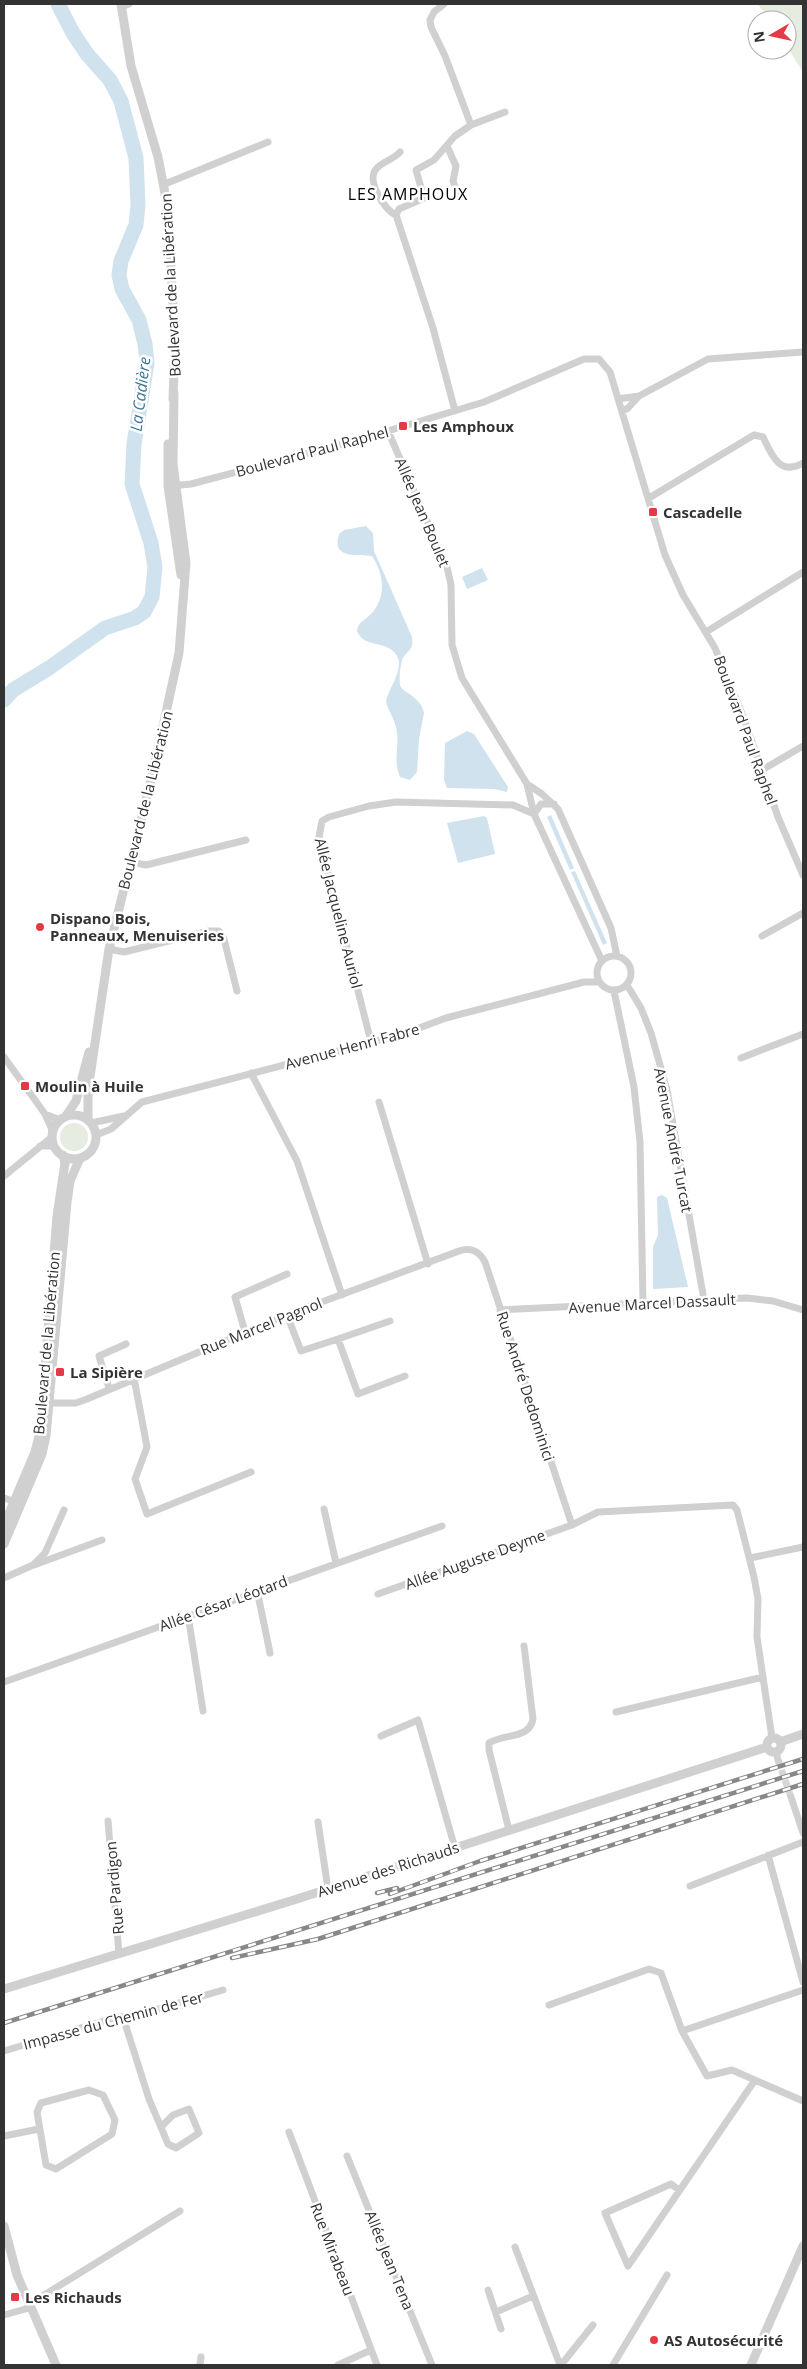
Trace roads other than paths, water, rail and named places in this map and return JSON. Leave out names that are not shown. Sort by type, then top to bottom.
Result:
[{"type":"street","points":[[444,4],[434,12],[430,20],[431,27],[446,56],[471,125]]},
{"type":"street","name":"Boulevard de la Libération","points":[[45,1403],[70,1181],[80,1158],[94,1146],[96,1135],[90,1121],[88,1090],[96,1030],[109,950],[179,653],[186,563],[171,486],[175,357],[171,235],[165,184],[131,66],[124,5]]},
{"type":"street","points":[[396,216],[399,208],[423,200],[424,194],[416,170],[434,160],[455,136],[471,125],[505,112]]},
{"type":"street","points":[[165,184],[268,142]]},
{"type":"street","points":[[447,146],[456,166],[453,181],[458,197]]},
{"type":"street","points":[[400,152],[378,167],[374,174],[376,190],[387,209],[396,216],[433,328],[455,411]]},
{"type":"street","points":[[618,399],[638,396],[708,359],[803,352]]},
{"type":"street","name":"Boulevard Paul Raphel","points":[[171,486],[191,484],[388,431],[484,402],[591,357],[598,360],[608,367],[665,555],[683,595],[706,632],[726,673],[778,817],[803,875]]},
{"type":"street","points":[[622,411],[628,408],[638,396]]},
{"type":"street","name":"Allée Jean Boulet","points":[[388,431],[448,567],[451,585],[452,645],[462,678],[527,784]]},
{"type":"street","points":[[649,498],[754,435],[763,437],[776,460],[784,467],[794,468],[803,463]]},
{"type":"street","points":[[706,632],[803,572]]},
{"type":"street","points":[[762,770],[803,746]]},
{"type":"street","points":[[527,784],[554,804],[611,928],[617,956],[629,966],[631,976],[627,985],[614,991],[608,990],[599,982],[597,971],[602,961],[612,956],[617,956]]},
{"type":"street","points":[[527,784],[534,814],[602,961]]},
{"type":"street","name":"Allée Jacqueline Auriol","points":[[371,1042],[323,853],[319,831],[322,821],[329,817],[369,806],[396,802],[513,805],[534,814]]},
{"type":"street","points":[[534,814],[541,804],[554,804]]},
{"type":"street","points":[[130,862],[146,865],[246,840]]},
{"type":"street","points":[[762,936],[803,914]]},
{"type":"street","points":[[109,950],[124,952],[209,931],[219,932],[224,939],[237,992]]},
{"type":"street","name":"Avenue Henri Fabre","points":[[584,982],[597,971]]},
{"type":"street","name":"Avenue Henri Fabre","points":[[96,1135],[111,1129],[142,1102],[403,1034],[446,1018],[584,982],[599,982]]},
{"type":"street","name":"Avenue André Turcat","points":[[627,985],[641,1008],[651,1033],[666,1090],[704,1300]]},
{"type":"street","name":"Avenue André Turcat","points":[[614,991],[634,1088],[640,1142],[643,1303]]},
{"type":"street","name":"Boulevard de la Libération","points":[[53,1138],[63,1118],[76,1101],[96,1030]]},
{"type":"street","points":[[740,1058],[803,1034]]},
{"type":"street","points":[[4,1057],[46,1114],[53,1138],[63,1156],[80,1158]]},
{"type":"street","points":[[251,1073],[297,1161],[342,1294]]},
{"type":"street","points":[[379,1102],[428,1264]]},
{"type":"street","points":[[46,1114],[63,1118],[78,1115],[90,1121]]},
{"type":"street","name":"Avenue Henri Fabre","points":[[90,1121],[125,1116]]},
{"type":"street","points":[[4,1176],[40,1146],[53,1138]]},
{"type":"street","name":"Boulevard de la Libération","points":[[4,1525],[42,1454],[60,1191],[65,1163],[63,1156]]},
{"type":"street","name":"Rue Marcel Pagnol","points":[[45,1403],[76,1403],[287,1315],[463,1250],[474,1250]]},
{"type":"street","name":"Rue André Dedominici","points":[[474,1250],[485,1262],[572,1524]]},
{"type":"street","points":[[245,1332],[235,1297],[286,1274]]},
{"type":"street","name":"Avenue Marcel Dassault","points":[[500,1310],[758,1299],[785,1303],[803,1310]]},
{"type":"street","points":[[287,1315],[301,1351],[390,1321]]},
{"type":"street","points":[[338,1339],[358,1394],[404,1376]]},
{"type":"street","points":[[109,1388],[99,1356],[126,1344]]},
{"type":"street","points":[[134,1378],[148,1447],[135,1479],[147,1514],[251,1472]]},
{"type":"street","points":[[4,1498],[17,1502]]},
{"type":"street","name":"Boulevard de la Libération","points":[[4,1544],[17,1502]]},
{"type":"street","name":"Allée Auguste Deyme","points":[[378,1594],[572,1524],[598,1512],[730,1505],[737,1510],[750,1558],[758,1599],[757,1637],[776,1740]]},
{"type":"street","points":[[34,1565],[45,1553],[64,1510]]},
{"type":"street","points":[[324,1510],[336,1563]]},
{"type":"street","name":"Allée César Léotard","points":[[4,1682],[257,1590],[442,1526]]},
{"type":"street","points":[[4,1578],[102,1540]]},
{"type":"street","points":[[750,1558],[803,1547]]},
{"type":"street","points":[[257,1590],[270,1653]]},
{"type":"street","points":[[188,1615],[204,1711]]},
{"type":"street","points":[[509,1830],[488,1750],[489,1743],[496,1739],[523,1734],[532,1725],[533,1719],[524,1646]]},
{"type":"street","points":[[616,1712],[763,1676]]},
{"type":"street","points":[[381,1736],[418,1720],[455,1848]]},
{"type":"street","points":[[776,1740],[780,1748],[777,1756],[767,1747],[768,1741],[803,1734]]},
{"type":"street","name":"Avenue des Richauds","points":[[5,1988],[328,1889],[767,1747]]},
{"type":"street","points":[[791,1797],[803,1833]]},
{"type":"street","name":"Rue Pardigon","points":[[108,1821],[120,1954]]},
{"type":"street","points":[[318,1822],[328,1889]]},
{"type":"street","points":[[690,1886],[803,1842]]},
{"type":"street","points":[[768,1855],[803,1982]]},
{"type":"street","points":[[549,2005],[649,1969],[661,1973],[682,2031],[707,2076],[732,2070],[803,2101]]},
{"type":"street","name":"Impasse du Chemin de Fer","points":[[4,2051],[223,1990]]},
{"type":"street","points":[[682,2031],[803,1990]]},
{"type":"street","points":[[123,2017],[161,2127],[168,2144],[176,2148],[199,2134],[189,2109],[173,2115],[161,2127]]},
{"type":"street","points":[[679,2190],[671,2184],[605,2213],[628,2266],[755,2080]]},
{"type":"street","points":[[90,2090],[103,2095],[114,2120],[112,2134],[56,2169],[46,2165],[39,2130],[37,2112],[41,2103],[90,2090]]},
{"type":"street","points":[[4,2136],[39,2130]]},
{"type":"street","name":"Rue Mirabeau","points":[[289,2132],[377,2365]]},
{"type":"street","name":"Allée Jean Tena","points":[[347,2156],[432,2365]]},
{"type":"street","points":[[4,2315],[28,2307],[180,2211]]},
{"type":"street","points":[[4,2226],[28,2307],[56,2365]]},
{"type":"street","points":[[750,2365],[803,2246]]},
{"type":"street","points":[[515,2247],[560,2365],[593,2325]]},
{"type":"street","points":[[613,2365],[667,2275]]},
{"type":"street","points":[[488,2290],[501,2329]]},
{"type":"street","points":[[496,2312],[533,2296]]},
{"type":"street","points":[[338,2365],[371,2350]]},
{"type":"water","points":[[366,526],[373,533],[374,551],[412,637],[411,649],[403,657],[401,664],[400,685],[401,688],[419,702],[424,713],[419,739],[417,772],[410,780],[400,777],[398,771],[396,729],[386,702],[398,669],[397,657],[389,648],[368,642],[357,631],[360,623],[371,614],[380,600],[382,585],[379,570],[372,556],[342,552],[338,543],[339,534],[344,530]]},
{"type":"water","points":[[482,568],[488,580],[467,589],[462,577]]},
{"type":"water","points":[[467,731],[474,734],[508,787],[507,792],[494,789],[447,788],[444,780],[445,743]]},
{"type":"water","points":[[551,815],[574,868],[570,870],[547,817]]},
{"type":"water","points":[[484,816],[487,818],[495,854],[458,863],[447,823]]},
{"type":"water","points":[[575,871],[607,943],[603,945],[571,872]]},
{"type":"water","points":[[662,1195],[667,1198],[688,1287],[653,1289],[653,1247],[658,1235],[657,1197]]},
{"type":"waterway","name":"La Cadière","points":[[4,700],[13,690],[49,668],[105,628],[135,618],[144,612],[152,597],[155,567],[151,543],[132,484],[134,444],[147,363],[145,344],[139,320],[122,289],[119,275],[121,261],[136,225],[138,205],[136,158],[121,101],[110,80],[87,54],[73,33],[58,4]]},
{"type":"tunnel","points":[[778,1760],[791,1797]]},
{"type":"railway","points":[[390,1894],[480,1861],[803,1759]]},
{"type":"railway","points":[[4,2023],[803,1771]]},
{"type":"railway","points":[[232,1958],[318,1939],[803,1784]]},
{"type":"railway","points":[[377,1893],[397,1888]]},
{"type":"place","name":"Les Amphoux","points":[[403,426]]},
{"type":"place","name":"Cascadelle","points":[[653,512]]},
{"type":"place","name":"Dispano Bois, Panneaux, Menuiseries","points":[[40,927]]},
{"type":"place","name":"Moulin à Huile","points":[[25,1086]]},
{"type":"place","name":"La Sipière","points":[[60,1372]]},
{"type":"place","name":"Les Richauds","points":[[15,2297]]},
{"type":"place","name":"AS Autosécurité","points":[[654,2340]]},
{"type":"district","name":"LES AMPHOUX","points":[[408,194]]}]
